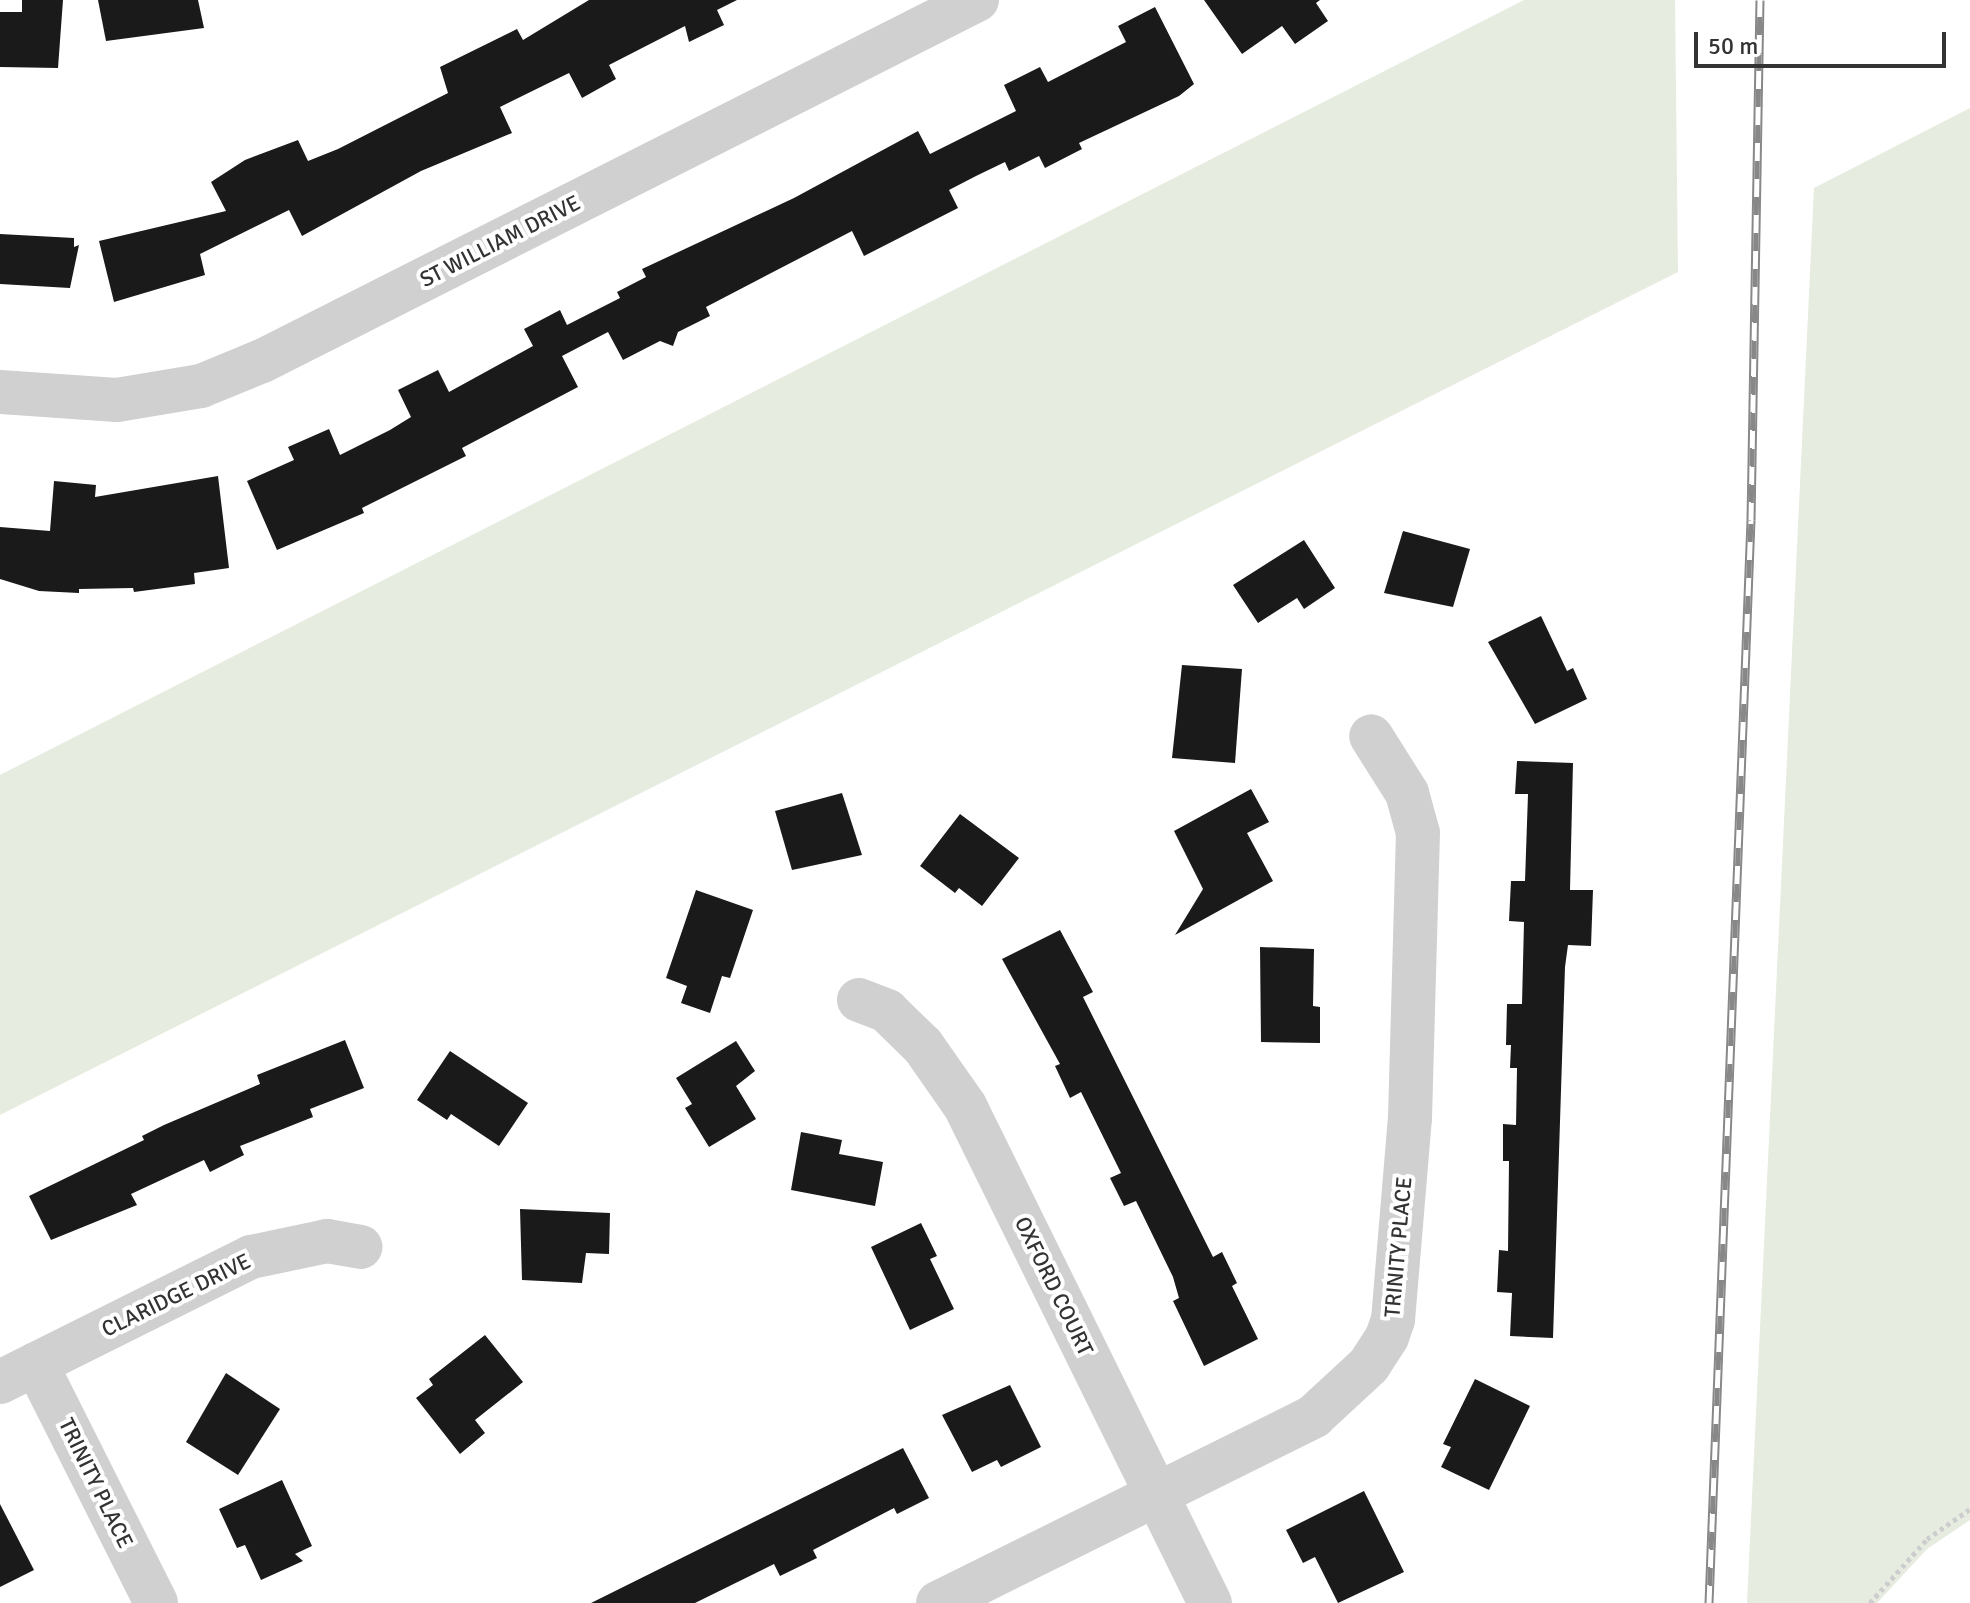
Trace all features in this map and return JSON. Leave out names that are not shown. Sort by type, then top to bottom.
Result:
[{"type":"street","name":"ST WILLIAM DRIVE","points":[[0,392],[117,400],[201,386],[262,361],[977,0]]},
{"type":"street","name":"TRINITY PLACE","points":[[938,1603],[1314,1416],[1369,1365],[1393,1320],[1410,1118],[1418,833],[1407,793],[1371,736]]},
{"type":"street","name":"OXFORD COURT","points":[[859,1000],[887,1011],[923,1046],[965,1106],[1210,1603]]},
{"type":"street","name":"CLARIDGE DRIVE","points":[[18,1373],[251,1257],[327,1241],[360,1247]]},
{"type":"street","name":"TRINITY PLACE","points":[[18,1373],[156,1603]]},
{"type":"path","points":[[1870,1603],[1927,1539],[1970,1509]]},
{"type":"shaded area","points":[[1524,0],[1675,0],[1678,272],[0,1115],[0,775]]},
{"type":"shaded area","points":[[1970,108],[1970,1520],[1927,1549],[1877,1603],[1747,1603],[1814,188]]},
{"type":"building","points":[[22,0],[63,0],[58,68],[0,67],[0,12],[22,12]]},
{"type":"building","points":[[98,0],[198,0],[204,28],[106,41]]},
{"type":"building","points":[[589,0],[737,0],[717,10],[724,25],[689,42],[685,26],[609,65],[616,79],[582,98],[569,73],[500,107],[512,133],[421,171],[302,236],[289,210],[200,254],[205,275],[114,302],[99,241],[226,211],[211,182],[245,160],[298,140],[308,161],[338,149],[448,93],[440,67],[517,29],[523,40]]},
{"type":"building","points":[[1204,0],[1320,0],[1316,3],[1328,21],[1295,44],[1282,26],[1242,54]]},
{"type":"building","points":[[1155,7],[1194,84],[1179,96],[1079,143],[1082,149],[1045,168],[1039,156],[1009,171],[1005,162],[976,176],[949,190],[958,208],[864,256],[852,231],[706,307],[710,316],[678,332],[673,346],[660,341],[623,360],[608,332],[562,356],[578,387],[462,448],[466,456],[362,508],[364,513],[277,550],[247,481],[294,460],[288,447],[329,429],[340,455],[390,430],[411,417],[398,390],[438,370],[449,392],[533,346],[524,329],[560,310],[567,325],[620,298],[617,292],[646,277],[642,269],[794,198],[918,131],[930,154],[1016,111],[1004,85],[1040,67],[1048,82],[1126,42],[1118,26]]},
{"type":"building","points":[[0,234],[74,238],[74,247],[79,245],[70,288],[0,284]]},
{"type":"building","points":[[218,476],[229,568],[194,573],[195,584],[134,592],[133,588],[79,589],[79,593],[39,591],[0,579],[0,527],[50,531],[54,481],[96,485],[95,497]]},
{"type":"building","points":[[1403,531],[1470,549],[1453,607],[1384,593]]},
{"type":"building","points":[[1304,540],[1335,588],[1304,609],[1297,598],[1258,623],[1233,585]]},
{"type":"building","points":[[1541,616],[1567,671],[1573,668],[1587,699],[1535,724],[1488,642]]},
{"type":"building","points":[[1182,665],[1242,669],[1235,763],[1172,758]]},
{"type":"building","points":[[1517,761],[1573,763],[1570,890],[1593,890],[1591,946],[1568,945],[1565,967],[1553,1338],[1510,1336],[1512,1293],[1497,1292],[1499,1250],[1508,1251],[1509,1161],[1503,1161],[1503,1124],[1516,1125],[1517,1068],[1510,1068],[1511,1045],[1506,1045],[1507,1004],[1522,1004],[1524,922],[1509,921],[1511,881],[1525,881],[1528,794],[1515,794]]},
{"type":"building","points":[[1251,789],[1269,822],[1247,833],[1273,881],[1175,935],[1203,889],[1174,831]]},
{"type":"building","points":[[842,793],[862,855],[792,870],[775,811]]},
{"type":"building","points":[[960,814],[1019,858],[982,906],[959,888],[955,893],[920,866]]},
{"type":"building","points":[[696,890],[753,910],[730,978],[722,976],[710,1013],[681,1003],[687,986],[666,978]]},
{"type":"building","points":[[1060,930],[1093,992],[1083,997],[1213,1257],[1222,1252],[1237,1283],[1232,1286],[1258,1339],[1204,1366],[1173,1301],[1179,1298],[1173,1277],[1136,1201],[1124,1206],[1110,1178],[1121,1173],[1081,1092],[1070,1098],[1055,1066],[1060,1064],[1002,959]]},
{"type":"building","points":[[1260,947],[1314,949],[1313,1006],[1320,1007],[1320,1043],[1261,1042]]},
{"type":"building","points":[[345,1040],[364,1088],[310,1109],[313,1117],[240,1146],[244,1155],[210,1172],[204,1160],[131,1194],[137,1205],[51,1240],[29,1196],[144,1140],[142,1136],[164,1125],[260,1084],[257,1075]]},
{"type":"building","points":[[736,1041],[755,1071],[736,1086],[756,1119],[709,1147],[685,1108],[692,1104],[676,1078]]},
{"type":"building","points":[[450,1051],[528,1103],[499,1146],[451,1114],[447,1120],[417,1100]]},
{"type":"building","points":[[801,1132],[842,1140],[839,1154],[883,1162],[875,1206],[791,1190]]},
{"type":"building","points":[[520,1209],[610,1213],[609,1254],[586,1253],[582,1283],[522,1280]]},
{"type":"building","points":[[921,1223],[937,1256],[930,1259],[954,1309],[910,1330],[871,1247]]},
{"type":"building","points":[[485,1335],[523,1382],[475,1420],[485,1433],[460,1454],[416,1398],[433,1385],[429,1379]]},
{"type":"building","points":[[226,1373],[280,1409],[238,1475],[186,1442]]},
{"type":"building","points":[[1475,1379],[1530,1406],[1489,1490],[1441,1467],[1451,1447],[1443,1444]]},
{"type":"building","points":[[1010,1385],[1041,1447],[1001,1467],[997,1460],[972,1472],[942,1415]]},
{"type":"building","points":[[903,1448],[929,1498],[897,1514],[894,1508],[813,1550],[817,1558],[780,1576],[774,1564],[695,1603],[591,1603]]},
{"type":"building","points":[[282,1480],[312,1546],[295,1554],[303,1561],[261,1580],[245,1545],[237,1548],[219,1509]]},
{"type":"building","points":[[1364,1491],[1404,1572],[1338,1603],[1315,1557],[1303,1563],[1286,1530]]},
{"type":"building","points":[[0,1504],[34,1570],[0,1587]]},
{"type":"railway","points":[[1709,1603],[1751,520],[1760,0]]}]
